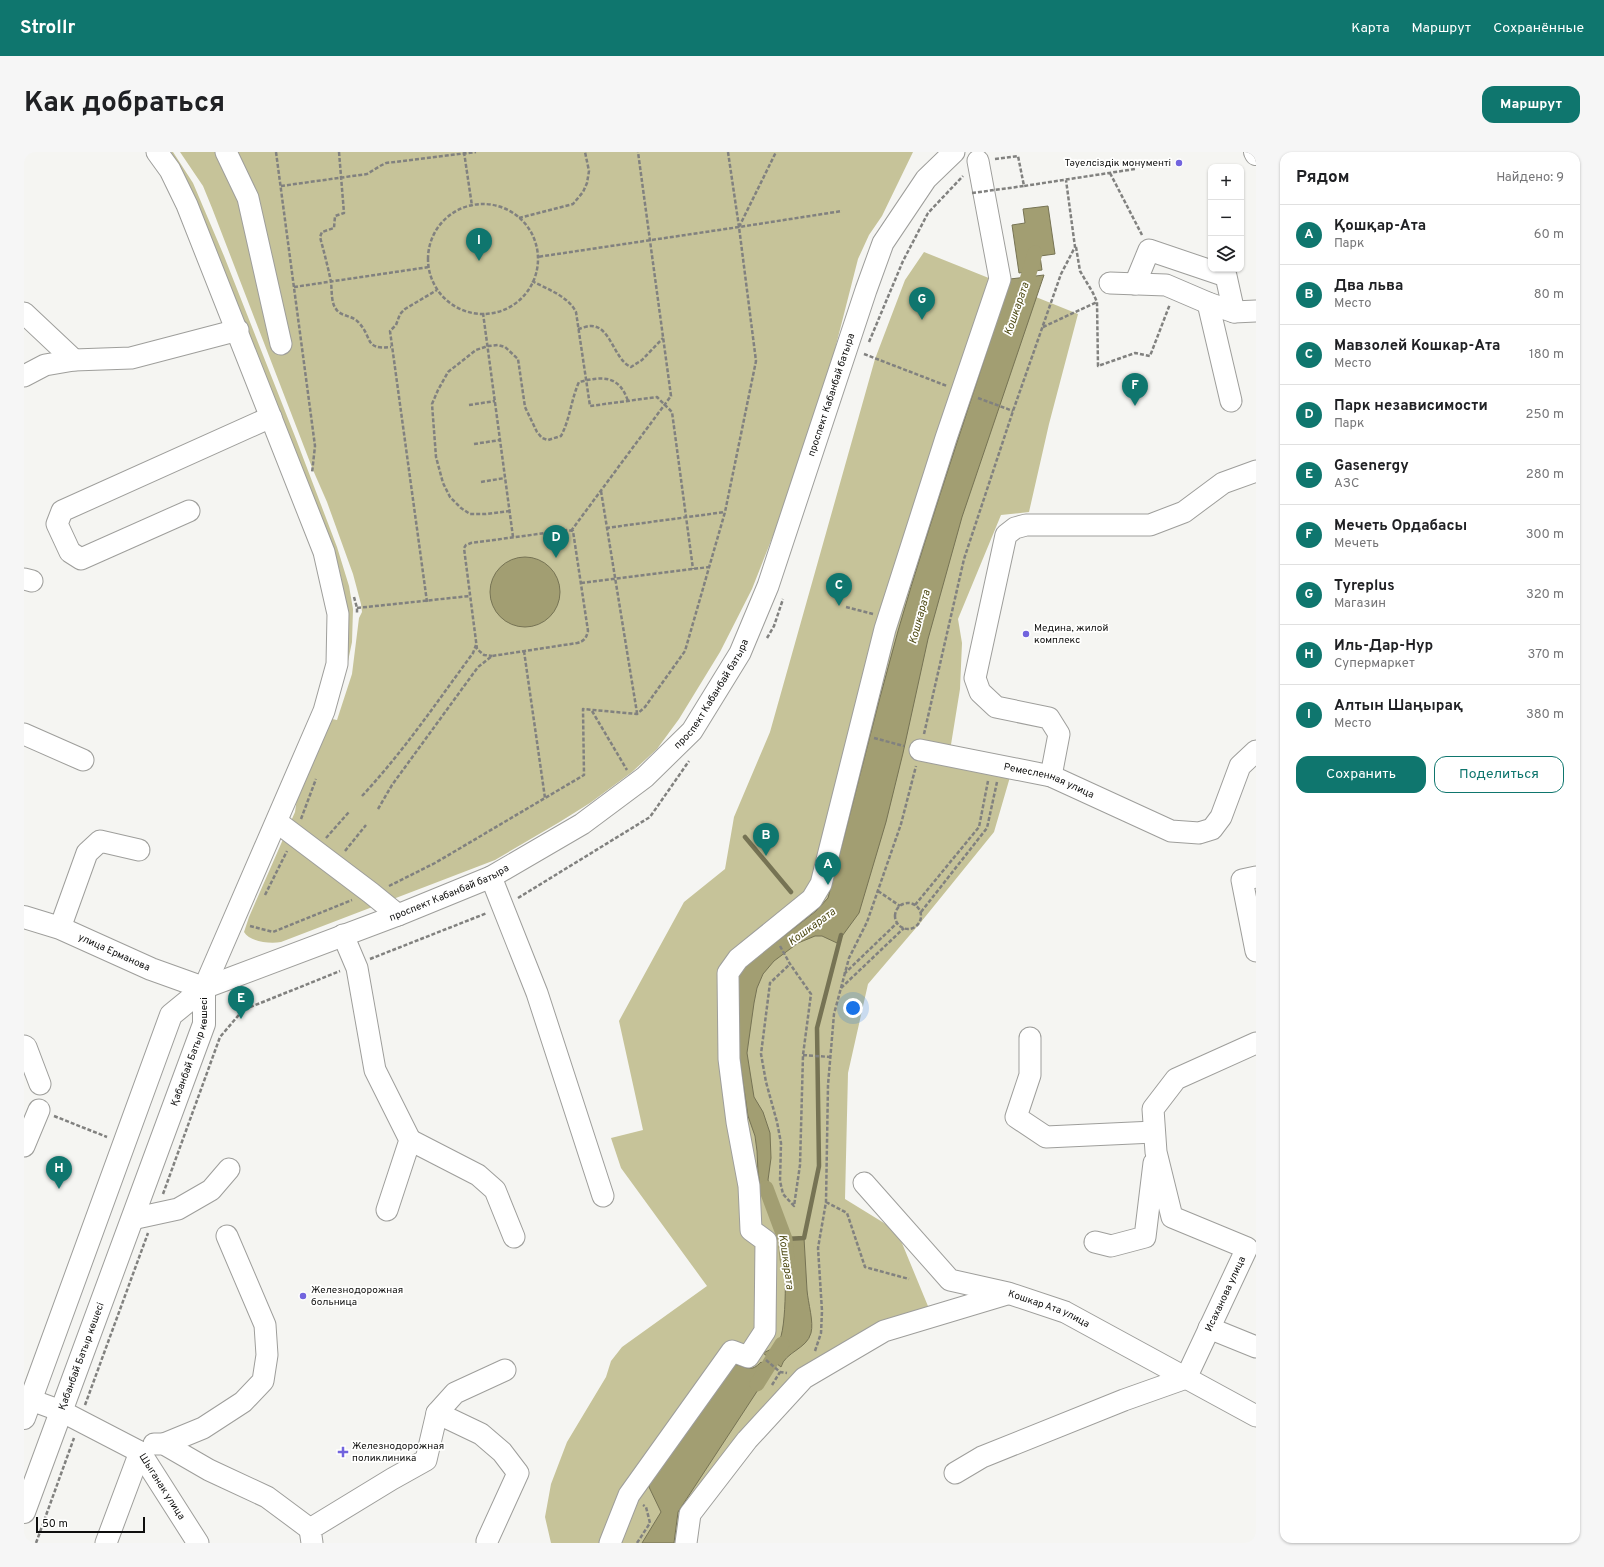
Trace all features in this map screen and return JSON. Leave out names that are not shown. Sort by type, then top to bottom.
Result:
[{"type":"main road","name":"улица Ерманова","points":[[24,916],[60,928],[151,969],[204,988]]},
{"type":"main road","name":"Қабанбай Батыр көшесі","points":[[28,1398],[125,1144],[171,1014],[204,988]]},
{"type":"main road","name":"Қабанбай Батыр көшесі","points":[[24,1512],[70,1416],[132,1219],[204,1024],[204,988]]},
{"type":"street","points":[[157,152],[170,170],[187,205],[238,330],[324,552],[338,614],[337,664],[324,711],[204,988]]},
{"type":"street","points":[[226,152],[248,198],[281,344]]},
{"type":"street","name":"проспект Кабанбай батыра","points":[[204,988],[398,915],[491,877],[582,824],[645,777],[692,731],[740,653],[768,586],[866,290],[884,243],[926,179],[954,152]]},
{"type":"street","points":[[610,1543],[629,1495],[732,1351],[748,1357],[765,1331],[766,1240],[750,1230],[749,1186],[729,1059],[728,973],[738,959],[812,899],[821,884],[889,617],[946,438],[1000,279],[978,160]]},
{"type":"street","points":[[1135,284],[1149,250],[1226,276],[1234,312]]},
{"type":"street","points":[[1110,283],[1166,285],[1208,303],[1234,312],[1256,311]]},
{"type":"street","points":[[1208,303],[1231,401]]},
{"type":"street","points":[[24,313],[74,360]]},
{"type":"street","points":[[24,376],[45,365],[74,360],[131,358],[238,330]]},
{"type":"street","points":[[189,511],[81,559],[70,552],[57,524],[62,511],[272,417]]},
{"type":"street","points":[[1050,776],[1059,734],[1049,718],[996,706],[980,692],[975,678],[1006,536],[1016,528],[1026,525],[1150,525],[1184,512],[1223,483],[1256,471]]},
{"type":"street","points":[[24,734],[83,760]]},
{"type":"street","name":"Ремесленная улица","points":[[920,750],[1050,776],[1171,831],[1199,833],[1212,829],[1221,817],[1240,766],[1256,751]]},
{"type":"street","points":[[277,822],[398,915]]},
{"type":"street","points":[[60,928],[87,853],[100,841],[140,850]]},
{"type":"street","points":[[491,877],[537,993],[603,1196]]},
{"type":"street","points":[[1256,877],[1242,880],[1256,951]]},
{"type":"street","points":[[343,935],[356,965],[375,1070],[410,1140],[478,1175],[494,1190],[514,1237]]},
{"type":"street","points":[[1030,1038],[1030,1075],[1016,1117],[1046,1137],[1154,1132]]},
{"type":"street","name":"Исаханова улица","points":[[1186,1378],[1209,1328],[1251,1250],[1172,1217],[1156,1152],[1153,1109],[1176,1079],[1256,1043]]},
{"type":"street","points":[[24,1046],[26,1047],[40,1084]]},
{"type":"street","points":[[24,1146],[39,1110]]},
{"type":"street","points":[[387,1210],[410,1140]]},
{"type":"street","points":[[1095,1242],[1111,1246],[1144,1237],[1156,1152]]},
{"type":"street","points":[[132,1219],[178,1209],[211,1190],[230,1170]]},
{"type":"street","name":"Кошкар Ата улица","points":[[864,1183],[950,1280],[1008,1293],[1065,1312],[1256,1416]]},
{"type":"street","points":[[106,1543],[134,1449],[164,1444],[204,1428],[243,1402],[263,1381],[267,1355],[265,1325],[227,1236]]},
{"type":"street","points":[[686,1543],[690,1514],[747,1440],[804,1378],[884,1331],[1008,1293]]},
{"type":"street","points":[[1209,1328],[1256,1347]]},
{"type":"street","points":[[164,1444],[209,1470],[267,1497],[311,1536],[392,1479],[426,1460],[437,1413],[455,1393],[505,1370]]},
{"type":"street","points":[[955,1473],[982,1457],[1124,1400],[1186,1378]]},
{"type":"street","name":"Шыганак улица","points":[[28,1398],[70,1416],[134,1449],[198,1543]]},
{"type":"street","points":[[437,1413],[481,1434],[502,1452],[518,1473],[487,1541]]},
{"type":"path","points":[[276,152],[315,446],[312,475]]},
{"type":"path","points":[[339,152],[344,213],[335,216],[334,228],[322,232],[320,237],[331,281],[335,308],[341,314],[358,321],[374,347],[391,348]]},
{"type":"path","points":[[281,186],[367,174],[386,164],[476,152]]},
{"type":"path","points":[[520,218],[573,204],[584,192],[587,183],[589,171],[585,152]]},
{"type":"path","points":[[571,531],[574,535],[588,631],[587,637],[583,641],[577,643],[492,656],[481,653],[477,649],[476,644],[464,548],[466,545],[513,537],[571,531],[671,396],[638,152]]},
{"type":"path","points":[[387,887],[435,863],[584,775],[583,709],[637,714],[645,707],[685,651],[725,512],[756,361],[728,152]]},
{"type":"path","points":[[739,227],[776,152]]},
{"type":"path","points":[[464,153],[472,206]]},
{"type":"path","points":[[931,380],[864,354],[903,261],[928,213],[978,160],[1018,156],[1024,186]]},
{"type":"path","points":[[972,193],[1135,169]]},
{"type":"path","points":[[1110,173],[1149,250]]},
{"type":"path","points":[[1066,180],[1080,271],[1097,302],[1098,366],[1136,353],[1150,356],[1175,289]]},
{"type":"path","points":[[482,204],[502,207],[520,218],[532,234],[537,256],[536,274],[527,292],[512,306],[493,313],[473,314],[454,306],[439,293],[430,274],[427,254],[433,235],[445,218],[462,208],[482,204]]},
{"type":"path","points":[[537,256],[842,211]]},
{"type":"path","points":[[811,1354],[816,1350],[821,1333],[822,1311],[818,1240],[826,1202],[828,1085],[834,1014],[849,958],[867,922],[901,824],[920,750],[964,559],[1013,411],[1061,274],[1076,247]]},
{"type":"path","points":[[294,287],[429,267]]},
{"type":"path","points":[[532,281],[561,296],[573,306],[576,312],[590,406],[657,397],[672,412],[693,569]]},
{"type":"path","points":[[427,602],[391,348],[390,331],[396,325],[400,314],[405,309],[437,290]]},
{"type":"path","points":[[1042,327],[1097,302]]},
{"type":"path","points":[[483,314],[513,537]]},
{"type":"path","points":[[578,329],[591,326],[599,328],[606,334],[625,364],[631,366],[642,360],[663,338]]},
{"type":"path","points":[[510,511],[470,514],[460,508],[450,497],[443,483],[436,458],[432,404],[448,372],[476,350],[488,346],[498,345],[505,347],[518,359],[525,407],[531,420],[542,438],[548,440],[561,436],[565,429],[574,393],[579,382],[612,379],[618,382],[622,387],[628,401]]},
{"type":"path","points":[[971,395],[1013,411]]},
{"type":"path","points":[[469,405],[495,401]]},
{"type":"path","points":[[474,444],[500,440]]},
{"type":"path","points":[[481,482],[505,478]]},
{"type":"path","points":[[601,491],[637,714]]},
{"type":"path","points":[[606,528],[725,512]]},
{"type":"path","points":[[581,583],[709,567]]},
{"type":"path","points":[[352,593],[357,608],[427,602],[470,596]]},
{"type":"path","points":[[766,639],[774,626],[784,596]]},
{"type":"path","points":[[846,607],[889,617]]},
{"type":"path","points":[[362,796],[380,777],[409,740],[473,653],[476,644]]},
{"type":"path","points":[[524,651],[545,798]]},
{"type":"path","points":[[378,809],[392,785],[478,667],[492,656]]},
{"type":"path","points":[[592,710],[635,785]]},
{"type":"path","points":[[858,734],[920,750]]},
{"type":"path","points":[[36,1543],[70,1416],[155,1214],[220,1037],[243,1010],[503,907],[650,817],[689,760]]},
{"type":"path","points":[[915,905],[979,826],[996,766]]},
{"type":"path","points":[[920,912],[987,828],[996,766]]},
{"type":"path","points":[[323,841],[349,812]]},
{"type":"path","points":[[342,854],[366,826]]},
{"type":"path","points":[[263,898],[288,847]]},
{"type":"path","points":[[878,891],[900,906]]},
{"type":"path","points":[[253,920],[250,927],[273,932],[356,898]]},
{"type":"path","points":[[906,903],[915,905],[920,912],[921,918],[916,926],[912,928],[904,928],[897,922],[896,915],[900,906],[906,903]]},
{"type":"path","points":[[844,975],[897,922]]},
{"type":"path","points":[[840,990],[904,928]]},
{"type":"path","points":[[790,964],[811,994],[803,1055],[800,1165],[794,1206],[783,1194],[780,1181],[781,1143],[766,1082],[761,1054],[770,984],[790,964]]},
{"type":"path","points":[[803,1055],[830,1057]]},
{"type":"path","points":[[39,1110],[125,1144]]},
{"type":"path","points":[[826,1202],[847,1212],[865,1267],[909,1279]]},
{"type":"path","points":[[763,1358],[780,1372],[791,1373]]},
{"type":"path","points":[[629,1495],[646,1508],[650,1523],[637,1543]]},
{"type":"shaded area","points":[[171,152],[173,152],[193,183],[224,256],[337,547],[349,586],[353,609],[352,642],[346,671],[332,719],[337,720],[352,674],[359,618],[362,612],[353,574],[327,502],[313,470],[203,186],[180,152],[913,152],[882,216],[869,235],[858,259],[834,353],[778,523],[752,589],[720,652],[679,719],[657,749],[632,772],[590,803],[495,860],[281,942],[261,942],[251,938],[244,932],[249,917],[295,812],[297,798],[347,639],[347,606],[339,568],[321,516],[207,230]]},
{"type":"shaded area","points":[[924,252],[1078,314],[1049,424],[1029,512],[1001,515],[958,619],[962,643],[960,689],[948,763],[1010,777],[994,832],[921,922],[868,984],[848,1073],[845,1199],[897,1231],[930,1311],[877,1325],[747,1440],[685,1543],[551,1543],[545,1517],[551,1484],[567,1442],[606,1377],[611,1361],[622,1347],[707,1286],[621,1168],[611,1138],[643,1130],[619,1021],[684,902],[725,869],[734,817],[770,732],[875,359],[905,280]]},
{"type":"water","points":[[1048,206],[1055,254],[1040,256],[1042,270],[1019,273],[1012,225],[1025,223],[1023,209]]},
{"type":"water","points":[[1044,275],[962,517],[928,639],[886,822],[859,913],[837,943],[822,936],[815,936],[798,943],[774,961],[763,974],[757,988],[747,1053],[754,1097],[763,1112],[770,1133],[771,1158],[768,1180],[776,1207],[767,1205],[761,1193],[755,1136],[748,1116],[739,1055],[738,976],[744,967],[816,911],[828,898],[898,631],[1010,279]]},
{"type":"water","points":[[525,557],[538,560],[550,567],[557,579],[560,592],[557,605],[550,617],[538,624],[525,627],[512,624],[500,617],[493,605],[490,592],[493,579],[500,567],[512,560]]},
{"type":"water","points":[[804,1238],[807,1290],[812,1329],[809,1338],[805,1343],[783,1362],[781,1367],[763,1353],[775,1347],[781,1336],[785,1309],[785,1239]]},
{"type":"water","points":[[761,1362],[771,1370],[678,1512],[674,1543],[642,1543],[661,1512],[649,1487],[652,1475],[734,1364],[751,1368]]},
{"type":"waterway","name":"Кошкарата","points":[[1022,297],[1035,253]]},
{"type":"waterway","points":[[745,837],[791,892]]},
{"type":"waterway","points":[[785,1239],[804,1238],[819,1166],[817,1028],[841,935]]},
{"type":"waterway","name":"Кошкарата","points":[[766,1188],[785,1239],[787,1259]]},
{"type":"waterway","name":"Кошкарата","points":[[757,1384],[782,1344]]},
{"type":"place","name":"Тәуелсіздік монументі","points":[[1179,163]]},
{"type":"place","name":"Алтын Шаңырақ","points":[[479,261]]},
{"type":"place","name":"Tyreplus","points":[[922,320]]},
{"type":"place","name":"Мечеть Ордабасы","points":[[1135,406]]},
{"type":"place","name":"Парк независимости","points":[[556,558]]},
{"type":"place","name":"Мавзолей Кошкар-Ата","points":[[839,606]]},
{"type":"place","name":"Медина, жилой комплекс","points":[[1026,634]]},
{"type":"place","name":"Два льва","points":[[766,856]]},
{"type":"place","name":"Қошқар-Ата","points":[[828,885]]},
{"type":"place","name":"Gasenergy","points":[[241,1019]]},
{"type":"place","name":"Иль-Дар-Нур","points":[[59,1189]]},
{"type":"place","name":"Железнодорожная больница","points":[[303,1296]]},
{"type":"place","name":"Железнодорожная поликлиника","points":[[343,1452]]}]
